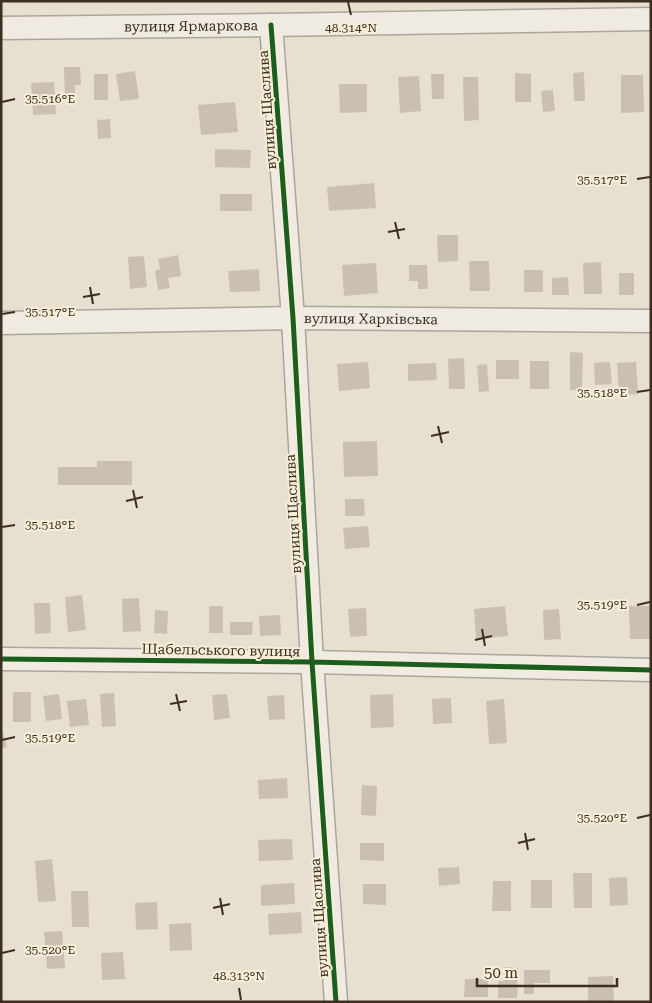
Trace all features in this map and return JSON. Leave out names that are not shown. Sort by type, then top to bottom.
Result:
[{"type":"street","name":"вулиця Ярмаркова","points":[[1,28],[651,19]]},
{"type":"street","name":"вулиця Щаслива","points":[[272,25],[293,318],[312,662],[336,1002]]},
{"type":"street","name":"вулиця Харківська","points":[[1,324],[293,318],[651,321]]},
{"type":"street","name":"Щабельського вулиця","points":[[1,659],[312,662],[651,670]]},
{"type":"building","points":[[64,67],[80,67],[81,85],[75,85],[75,100],[65,100]]},
{"type":"building","points":[[135,71],[139,99],[120,101],[116,74]]},
{"type":"building","points":[[584,72],[585,101],[574,101],[573,73]]},
{"type":"building","points":[[515,73],[531,74],[531,102],[515,102]]},
{"type":"building","points":[[94,74],[108,74],[108,100],[94,100]]},
{"type":"building","points":[[431,74],[444,74],[444,99],[432,99]]},
{"type":"building","points":[[621,75],[643,75],[644,112],[621,113]]},
{"type":"building","points":[[419,76],[421,111],[400,113],[398,77]]},
{"type":"building","points":[[463,77],[478,77],[479,120],[464,121]]},
{"type":"building","points":[[54,82],[56,114],[33,115],[31,83]]},
{"type":"building","points":[[339,84],[367,84],[367,112],[340,113]]},
{"type":"building","points":[[553,90],[555,111],[543,112],[541,91]]},
{"type":"building","points":[[235,102],[238,132],[201,135],[198,105]]},
{"type":"building","points":[[110,119],[111,138],[98,139],[97,120]]},
{"type":"building","points":[[215,149],[251,150],[250,168],[215,167]]},
{"type":"building","points":[[374,183],[376,208],[329,211],[327,187]]},
{"type":"building","points":[[220,194],[252,194],[252,211],[220,211]]},
{"type":"building","points":[[437,235],[458,235],[458,261],[438,262]]},
{"type":"building","points":[[178,255],[181,276],[168,278],[170,288],[158,290],[155,271],[160,269],[158,259]]},
{"type":"building","points":[[144,256],[147,287],[130,289],[128,257]]},
{"type":"building","points":[[469,261],[489,261],[490,291],[470,291]]},
{"type":"building","points":[[601,262],[602,294],[584,294],[583,263]]},
{"type":"building","points":[[376,263],[378,293],[344,296],[342,265]]},
{"type":"building","points":[[409,265],[427,265],[428,289],[418,289],[418,281],[409,281]]},
{"type":"building","points":[[259,269],[260,291],[230,292],[228,271]]},
{"type":"building","points":[[524,270],[543,270],[543,292],[524,292]]},
{"type":"building","points":[[619,273],[634,273],[634,295],[619,295]]},
{"type":"building","points":[[568,277],[569,295],[552,295],[552,278]]},
{"type":"building","points":[[570,352],[583,353],[582,390],[570,390]]},
{"type":"building","points":[[464,358],[465,389],[449,389],[448,359]]},
{"type":"building","points":[[496,360],[519,360],[519,379],[496,379]]},
{"type":"building","points":[[530,361],[549,361],[549,389],[530,389]]},
{"type":"building","points":[[368,362],[370,388],[339,391],[337,364]]},
{"type":"building","points":[[610,362],[612,384],[595,385],[594,363]]},
{"type":"building","points":[[636,362],[638,394],[619,395],[617,363]]},
{"type":"building","points":[[436,363],[437,380],[408,381],[408,364]]},
{"type":"building","points":[[487,364],[489,391],[479,392],[477,365]]},
{"type":"building","points":[[377,441],[378,476],[344,477],[343,442]]},
{"type":"building","points":[[97,461],[132,461],[132,485],[58,485],[58,467],[97,467]]},
{"type":"building","points":[[345,499],[364,499],[365,516],[345,516]]},
{"type":"building","points":[[368,526],[370,547],[345,549],[343,528]]},
{"type":"building","points":[[82,595],[86,630],[68,632],[65,597]]},
{"type":"building","points":[[139,598],[141,631],[123,632],[122,599]]},
{"type":"building","points":[[34,603],[50,603],[51,633],[35,634]]},
{"type":"building","points":[[209,606],[223,606],[223,633],[209,633]]},
{"type":"building","points":[[505,606],[508,636],[476,639],[474,609]]},
{"type":"building","points":[[629,606],[651,606],[651,639],[630,639]]},
{"type":"building","points":[[366,608],[367,636],[350,637],[348,609]]},
{"type":"building","points":[[559,609],[561,639],[544,640],[543,610]]},
{"type":"building","points":[[155,610],[168,611],[167,634],[154,633]]},
{"type":"building","points":[[280,615],[281,635],[260,636],[259,616]]},
{"type":"building","points":[[230,622],[253,622],[252,635],[230,635]]},
{"type":"building","points":[[13,692],[31,692],[31,722],[13,722]]},
{"type":"building","points":[[114,693],[116,726],[102,727],[100,694]]},
{"type":"building","points":[[59,694],[62,719],[46,721],[43,696]]},
{"type":"building","points":[[227,694],[230,718],[214,720],[212,695]]},
{"type":"building","points":[[393,694],[394,727],[371,728],[370,695]]},
{"type":"building","points":[[284,695],[285,719],[269,720],[267,696]]},
{"type":"building","points":[[451,698],[452,723],[433,724],[432,699]]},
{"type":"building","points":[[86,699],[89,725],[70,727],[67,701]]},
{"type":"building","points":[[504,699],[507,743],[489,744],[486,701]]},
{"type":"building","points":[[1,725],[7,747],[1,749]]},
{"type":"building","points":[[287,778],[288,798],[259,799],[258,780]]},
{"type":"building","points":[[362,785],[377,786],[376,816],[361,815]]},
{"type":"building","points":[[292,839],[293,860],[259,861],[258,840]]},
{"type":"building","points":[[360,843],[384,843],[384,861],[360,860]]},
{"type":"building","points":[[52,859],[56,901],[38,902],[35,861]]},
{"type":"building","points":[[459,867],[460,884],[439,886],[438,868]]},
{"type":"building","points":[[573,873],[592,873],[592,908],[574,908]]},
{"type":"building","points":[[627,877],[628,905],[610,906],[609,878]]},
{"type":"building","points":[[531,880],[552,880],[552,908],[531,908]]},
{"type":"building","points":[[493,881],[511,881],[511,911],[492,911]]},
{"type":"building","points":[[294,883],[295,904],[261,906],[261,885]]},
{"type":"building","points":[[363,884],[386,884],[386,905],[363,904]]},
{"type":"building","points":[[71,891],[88,891],[89,927],[72,927]]},
{"type":"building","points":[[157,902],[158,929],[136,930],[135,903]]},
{"type":"building","points":[[301,912],[302,933],[269,935],[268,914]]},
{"type":"building","points":[[191,923],[192,950],[170,951],[169,924]]},
{"type":"building","points":[[62,931],[65,968],[47,969],[44,932]]},
{"type":"building","points":[[123,952],[125,979],[102,980],[101,953]]},
{"type":"building","points":[[504,967],[518,968],[517,998],[498,998],[498,981],[504,981]]},
{"type":"building","points":[[524,970],[550,970],[550,983],[534,983],[534,994],[524,994]]},
{"type":"building","points":[[613,976],[614,1001],[588,1001],[588,977]]},
{"type":"building","points":[[465,979],[488,979],[488,997],[464,997]]},
{"type":"cycle path","points":[[271,25],[293,318],[312,662],[336,1002]]},
{"type":"cycle path","points":[[1,659],[312,662],[651,670]]}]
